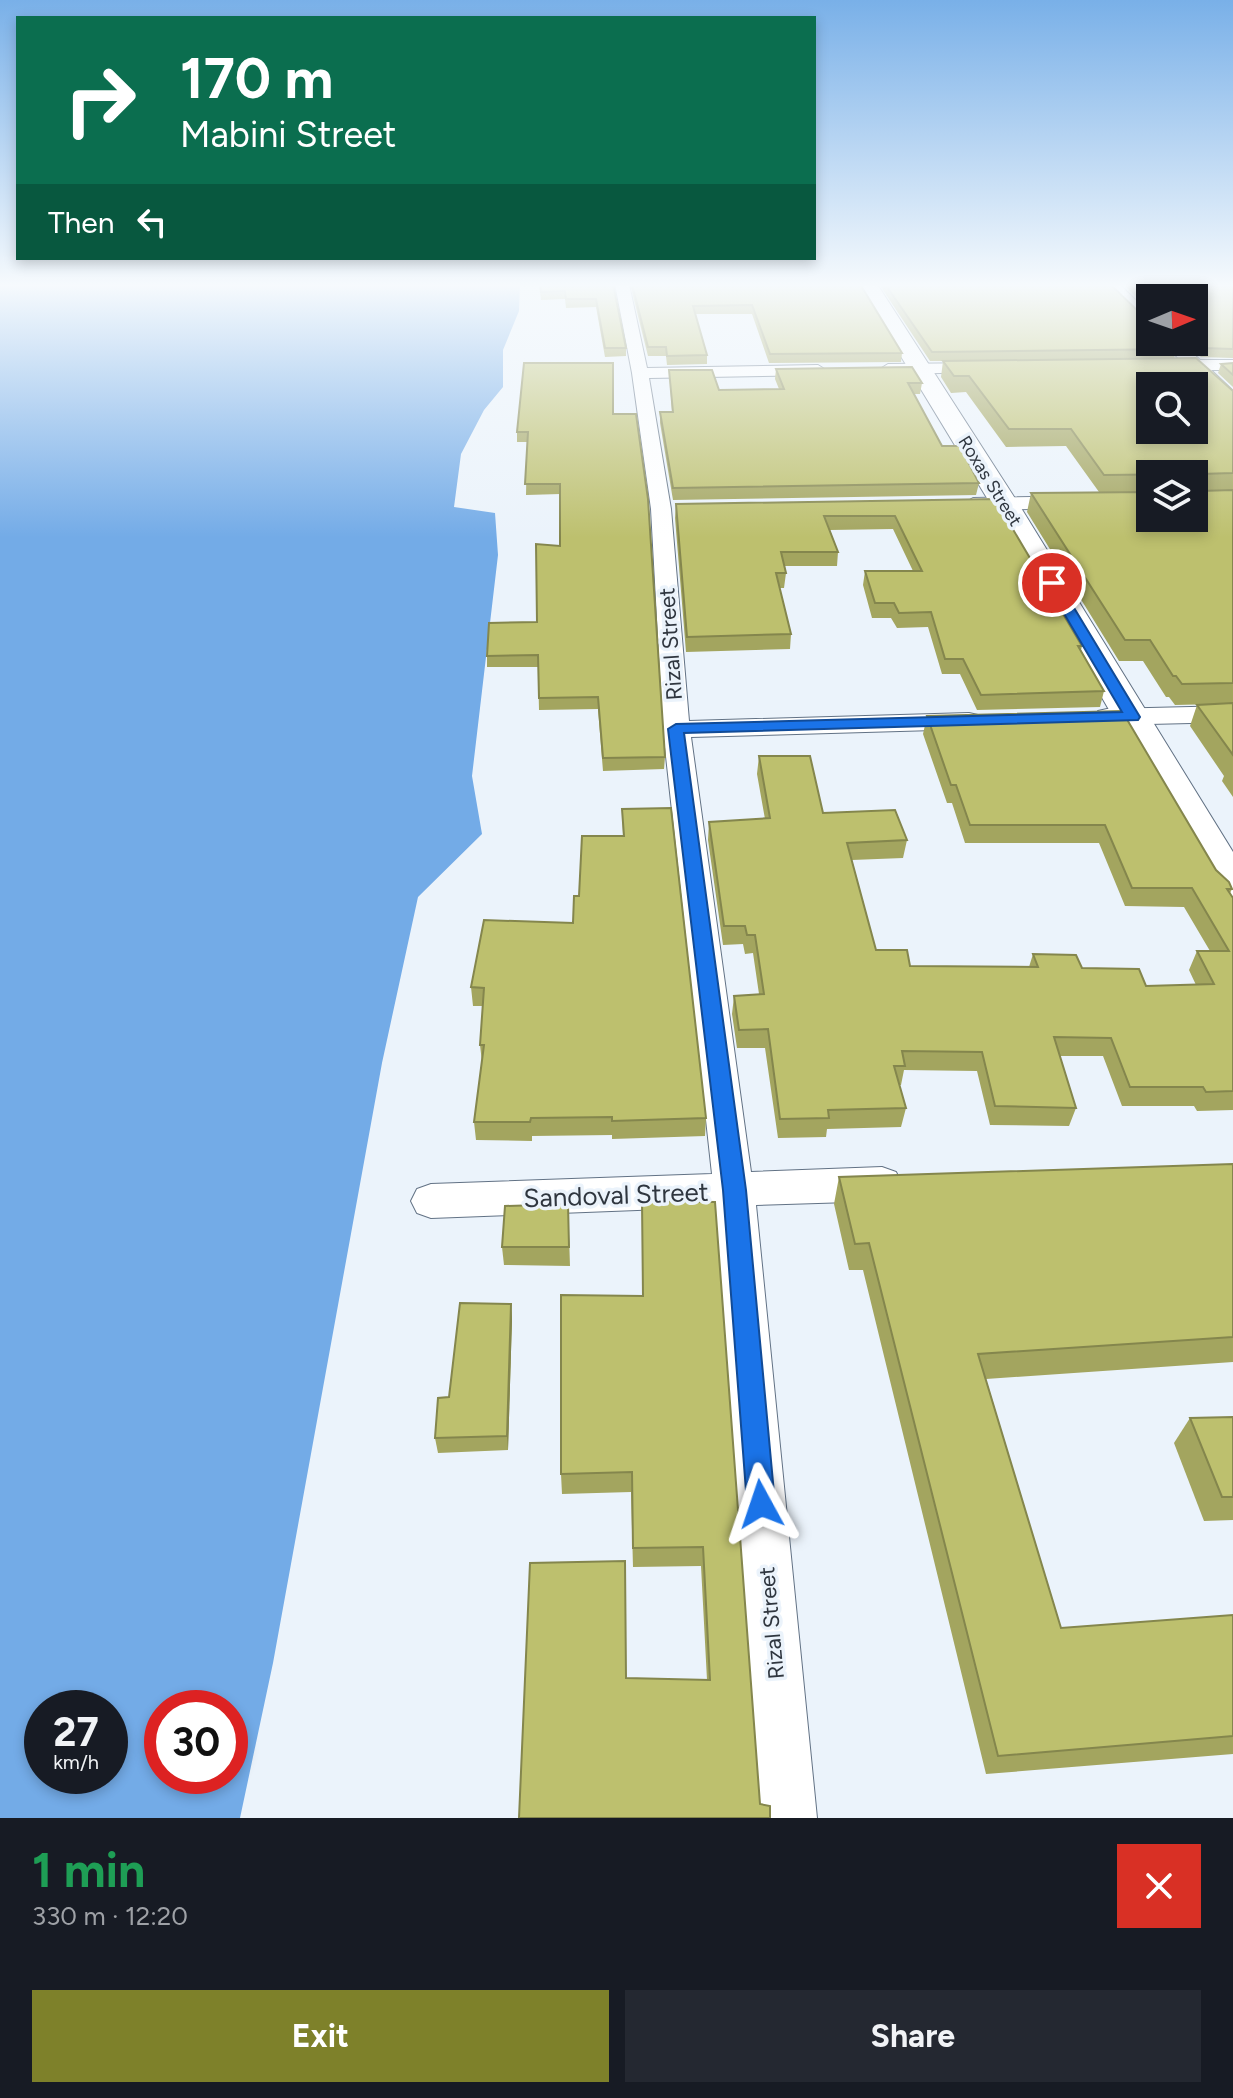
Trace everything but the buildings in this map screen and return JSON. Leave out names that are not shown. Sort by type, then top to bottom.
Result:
[{"type":"main road","name":"Roxas Street","points":[[921,369],[1233,887]]},
{"type":"street","name":"Rizal Street","points":[[639,369],[668,509],[676,729],[734,1190],[788,1818]]},
{"type":"street","points":[[874,369],[933,369]]},
{"type":"street","points":[[1199,369],[1233,400]]},
{"type":"street","points":[[640,373],[843,370]]},
{"type":"street","points":[[957,504],[1136,501]]},
{"type":"street","points":[[1086,718],[1233,714]]},
{"type":"street","points":[[676,729],[994,720]]},
{"type":"street","name":"Sandoval Street","points":[[431,1201],[921,1182]]},
{"type":"water","points":[[0,369],[503,369],[503,387],[484,410],[461,454],[454,507],[495,513],[498,555],[472,776],[482,834],[418,897],[382,1063],[273,1663],[248,1780],[248,1690],[144,1690],[144,1794],[245,1794],[240,1818],[0,1818]]},
{"type":"route","points":[[761,1504],[734,1190],[676,729],[1132,717],[1052,583]]}]
